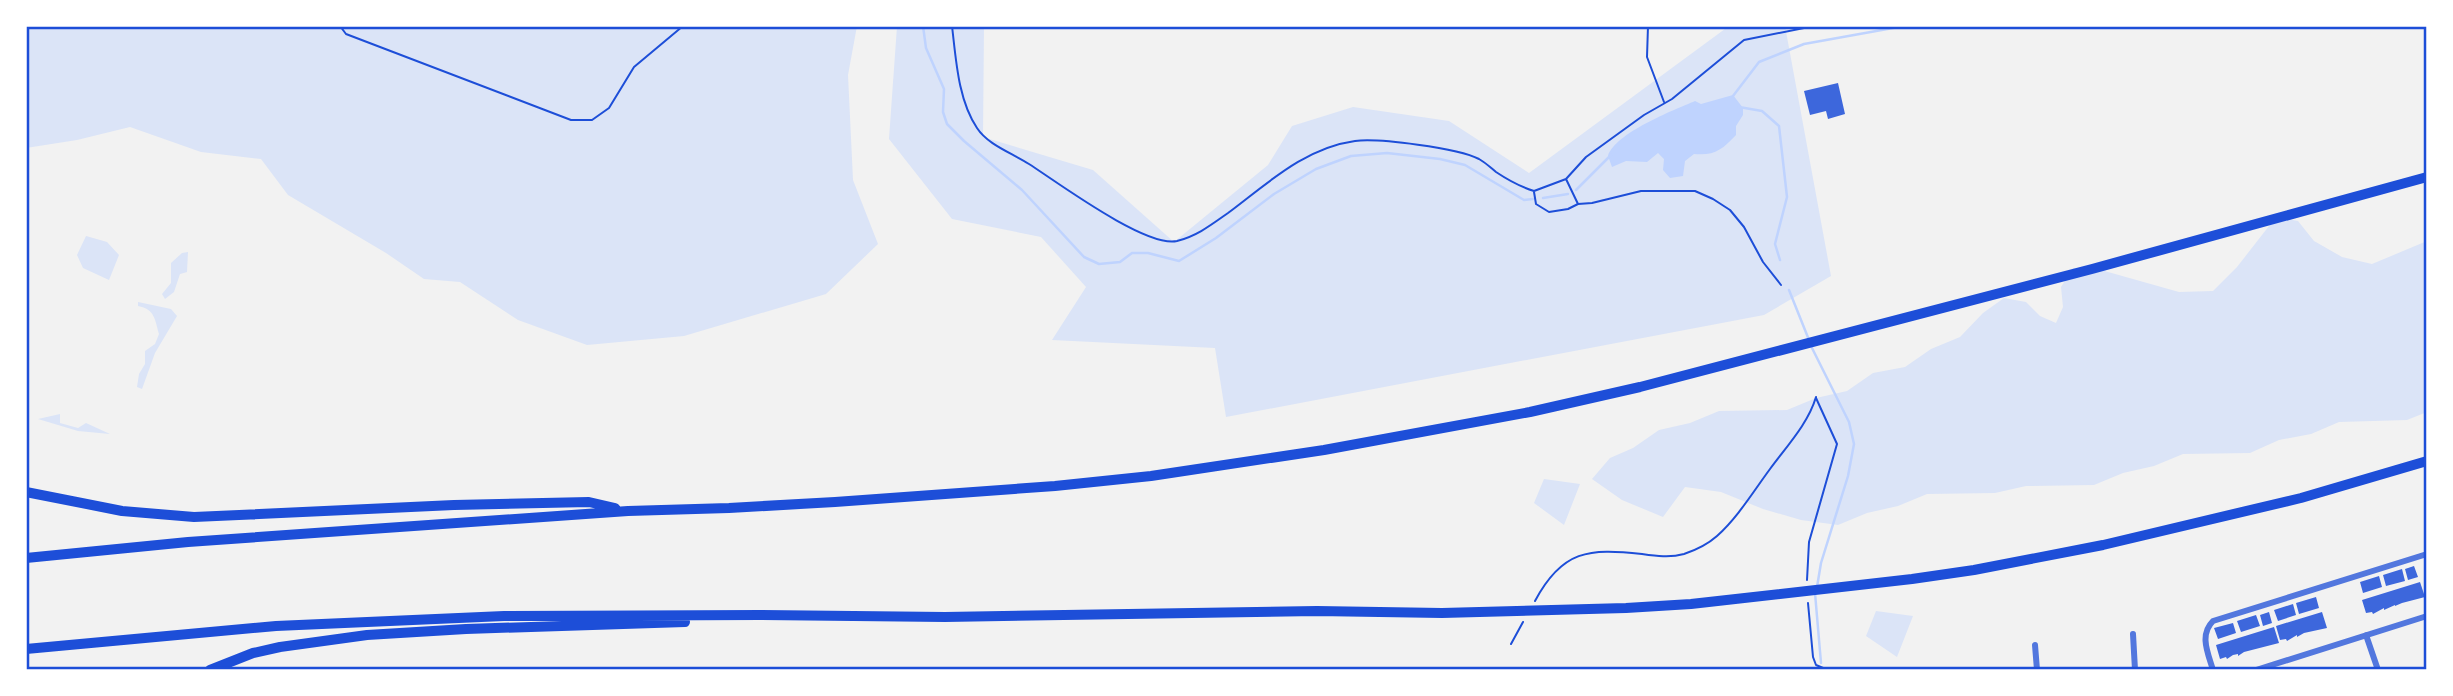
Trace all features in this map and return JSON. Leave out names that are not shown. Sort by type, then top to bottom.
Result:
[{"type":"highway","points":[[26,558],[188,542],[628,510],[729,509],[835,502],[1151,476],[1409,436],[1530,412],[1722,366],[2427,177]]},
{"type":"highway","points":[[26,649],[276,626],[504,616],[959,617],[1317,611],[1443,613],[1612,609],[1691,604],[1973,570],[2223,517],[2301,498],[2427,461]]},
{"type":"highway","points":[[26,492],[122,511],[194,517],[454,505],[589,502],[628,510]]},
{"type":"highway","points":[[210,670],[253,653],[367,635],[478,628],[733,621],[760,615]]},
{"type":"street","points":[[2213,670],[2204,638],[2205,631],[2213,621],[2427,554]]},
{"type":"street","points":[[2256,670],[2427,616]]},
{"type":"street","points":[[2133,634],[2135,670]]},
{"type":"street","points":[[2366,635],[2378,670]]},
{"type":"street","points":[[2035,645],[2037,670]]},
{"type":"path","points":[[340,26],[346,34],[571,120],[592,120],[609,108],[634,66],[683,26]]},
{"type":"path","points":[[953,26],[966,107],[983,137],[1103,213],[1151,236],[1174,242],[1201,233],[1284,169],[1330,146],[1357,141],[1453,150],[1480,160],[1497,173],[1534,191],[1566,179],[1586,157],[1664,103],[1744,40],[1814,26]]},
{"type":"path","points":[[1648,26],[1647,57],[1664,103]]},
{"type":"path","points":[[1566,179],[1578,204]]},
{"type":"path","points":[[1534,191],[1536,204],[1549,212],[1642,191],[1695,191],[1730,210],[1744,227],[1763,262],[1782,285]]},
{"type":"path","points":[[1534,601],[1544,583],[1561,567],[1580,555],[1605,550],[1664,557],[1682,555],[1715,538],[1732,521],[1806,420],[1816,397],[1837,444],[1809,542],[1807,579]]},
{"type":"path","points":[[1808,593],[1813,657],[1816,665],[1828,670]]},
{"type":"path","points":[[1511,644],[1523,622]]},
{"type":"shaded area","points":[[26,26],[857,26],[848,75],[853,180],[878,244],[826,294],[684,336],[587,345],[518,320],[460,282],[424,279],[386,253],[288,195],[261,159],[201,152],[130,127],[77,140],[26,148]]},
{"type":"shaded area","points":[[897,26],[984,26],[983,137],[1093,170],[1174,242],[1268,165],[1292,126],[1353,107],[1449,121],[1529,173],[1729,26],[1785,26],[1831,276],[1764,315],[1226,417],[1215,348],[1052,340],[1086,287],[1041,237],[952,219],[889,139]]},
{"type":"shaded area","points":[[2276,217],[2298,221],[2314,241],[2342,257],[2372,264],[2427,241],[2427,412],[2407,420],[2339,422],[2311,434],[2279,440],[2250,453],[2183,454],[2094,485],[2026,486],[1995,493],[1927,494],[1838,525],[1801,520],[1763,509],[1721,492],[1685,487],[1663,517],[1622,500],[1592,479],[1610,458],[1633,448],[1659,430],[1690,423],[1719,411],[1787,410],[1816,398],[1847,391],[1873,373],[1905,367],[1931,349],[1960,337],[1983,313],[2004,298],[2026,302],[2040,316],[2056,323],[2063,307],[2061,287],[2073,268],[2101,270],[2179,292],[2213,291],[2237,267]]},
{"type":"shaded area","points":[[86,236],[107,242],[119,255],[109,280],[83,268],[77,255]]},
{"type":"shaded area","points":[[188,252],[187,272],[180,274],[174,292],[165,299],[162,294],[171,283],[171,263],[182,253]]},
{"type":"shaded area","points":[[138,302],[171,309],[177,316],[155,353],[142,389],[137,387],[139,374],[145,364],[145,351],[155,344],[159,334],[153,316],[144,307],[138,306]]},
{"type":"shaded area","points":[[60,414],[60,423],[78,428],[86,423],[110,434],[78,431],[38,419]]},
{"type":"shaded area","points":[[1544,479],[1580,484],[1564,525],[1534,503]]},
{"type":"shaded area","points":[[1876,611],[1913,616],[1897,657],[1866,636]]},
{"type":"water","points":[[1733,95],[1743,108],[1743,115],[1736,126],[1736,135],[1717,151],[1694,154],[1685,161],[1683,176],[1670,178],[1663,170],[1664,159],[1658,153],[1647,162],[1626,161],[1612,167],[1608,156],[1613,147],[1633,131],[1695,101],[1701,104]]},
{"type":"building","points":[[1838,83],[1845,114],[1828,119],[1826,111],[1810,115],[1804,91]]},
{"type":"building","points":[[2414,566],[2418,577],[2408,580],[2405,569]]},
{"type":"building","points":[[2402,569],[2405,581],[2386,586],[2383,575]]},
{"type":"building","points":[[2379,576],[2382,587],[2363,593],[2360,582]]},
{"type":"building","points":[[2420,582],[2425,597],[2384,608],[2373,614],[2366,613],[2362,600]]},
{"type":"building","points":[[2316,597],[2319,608],[2299,614],[2296,603]]},
{"type":"building","points":[[2293,604],[2296,615],[2278,621],[2274,610]]},
{"type":"building","points":[[2269,612],[2272,623],[2263,626],[2260,615]]},
{"type":"building","points":[[2322,612],[2327,628],[2297,635],[2287,641],[2280,640],[2276,626]]},
{"type":"building","points":[[2256,615],[2260,626],[2241,632],[2237,621]]},
{"type":"building","points":[[2233,623],[2236,633],[2218,639],[2214,628]]},
{"type":"building","points":[[2274,627],[2279,643],[2220,659],[2216,645]]},
{"type":"waterway","points":[[923,26],[926,48],[944,89],[943,112],[947,124],[1022,190],[1084,257],[1099,264],[1120,262],[1132,253],[1148,253],[1179,261],[1216,238],[1274,194],[1316,169],[1351,156],[1387,153],[1440,159],[1465,165],[1524,200],[1533,199]]},
{"type":"waterway","points":[[1733,96],[1759,62],[1804,44],[1904,26]]},
{"type":"waterway","points":[[1739,107],[1762,111],[1779,126],[1787,197],[1775,244],[1780,260]]},
{"type":"waterway","points":[[1576,190],[1611,155]]},
{"type":"waterway","points":[[1543,198],[1568,194]]},
{"type":"waterway","points":[[1789,290],[1809,340]]},
{"type":"waterway","points":[[1811,346],[1849,422],[1854,444],[1848,476],[1821,563],[1817,587]]},
{"type":"waterway","points":[[1815,593],[1821,663]]}]
